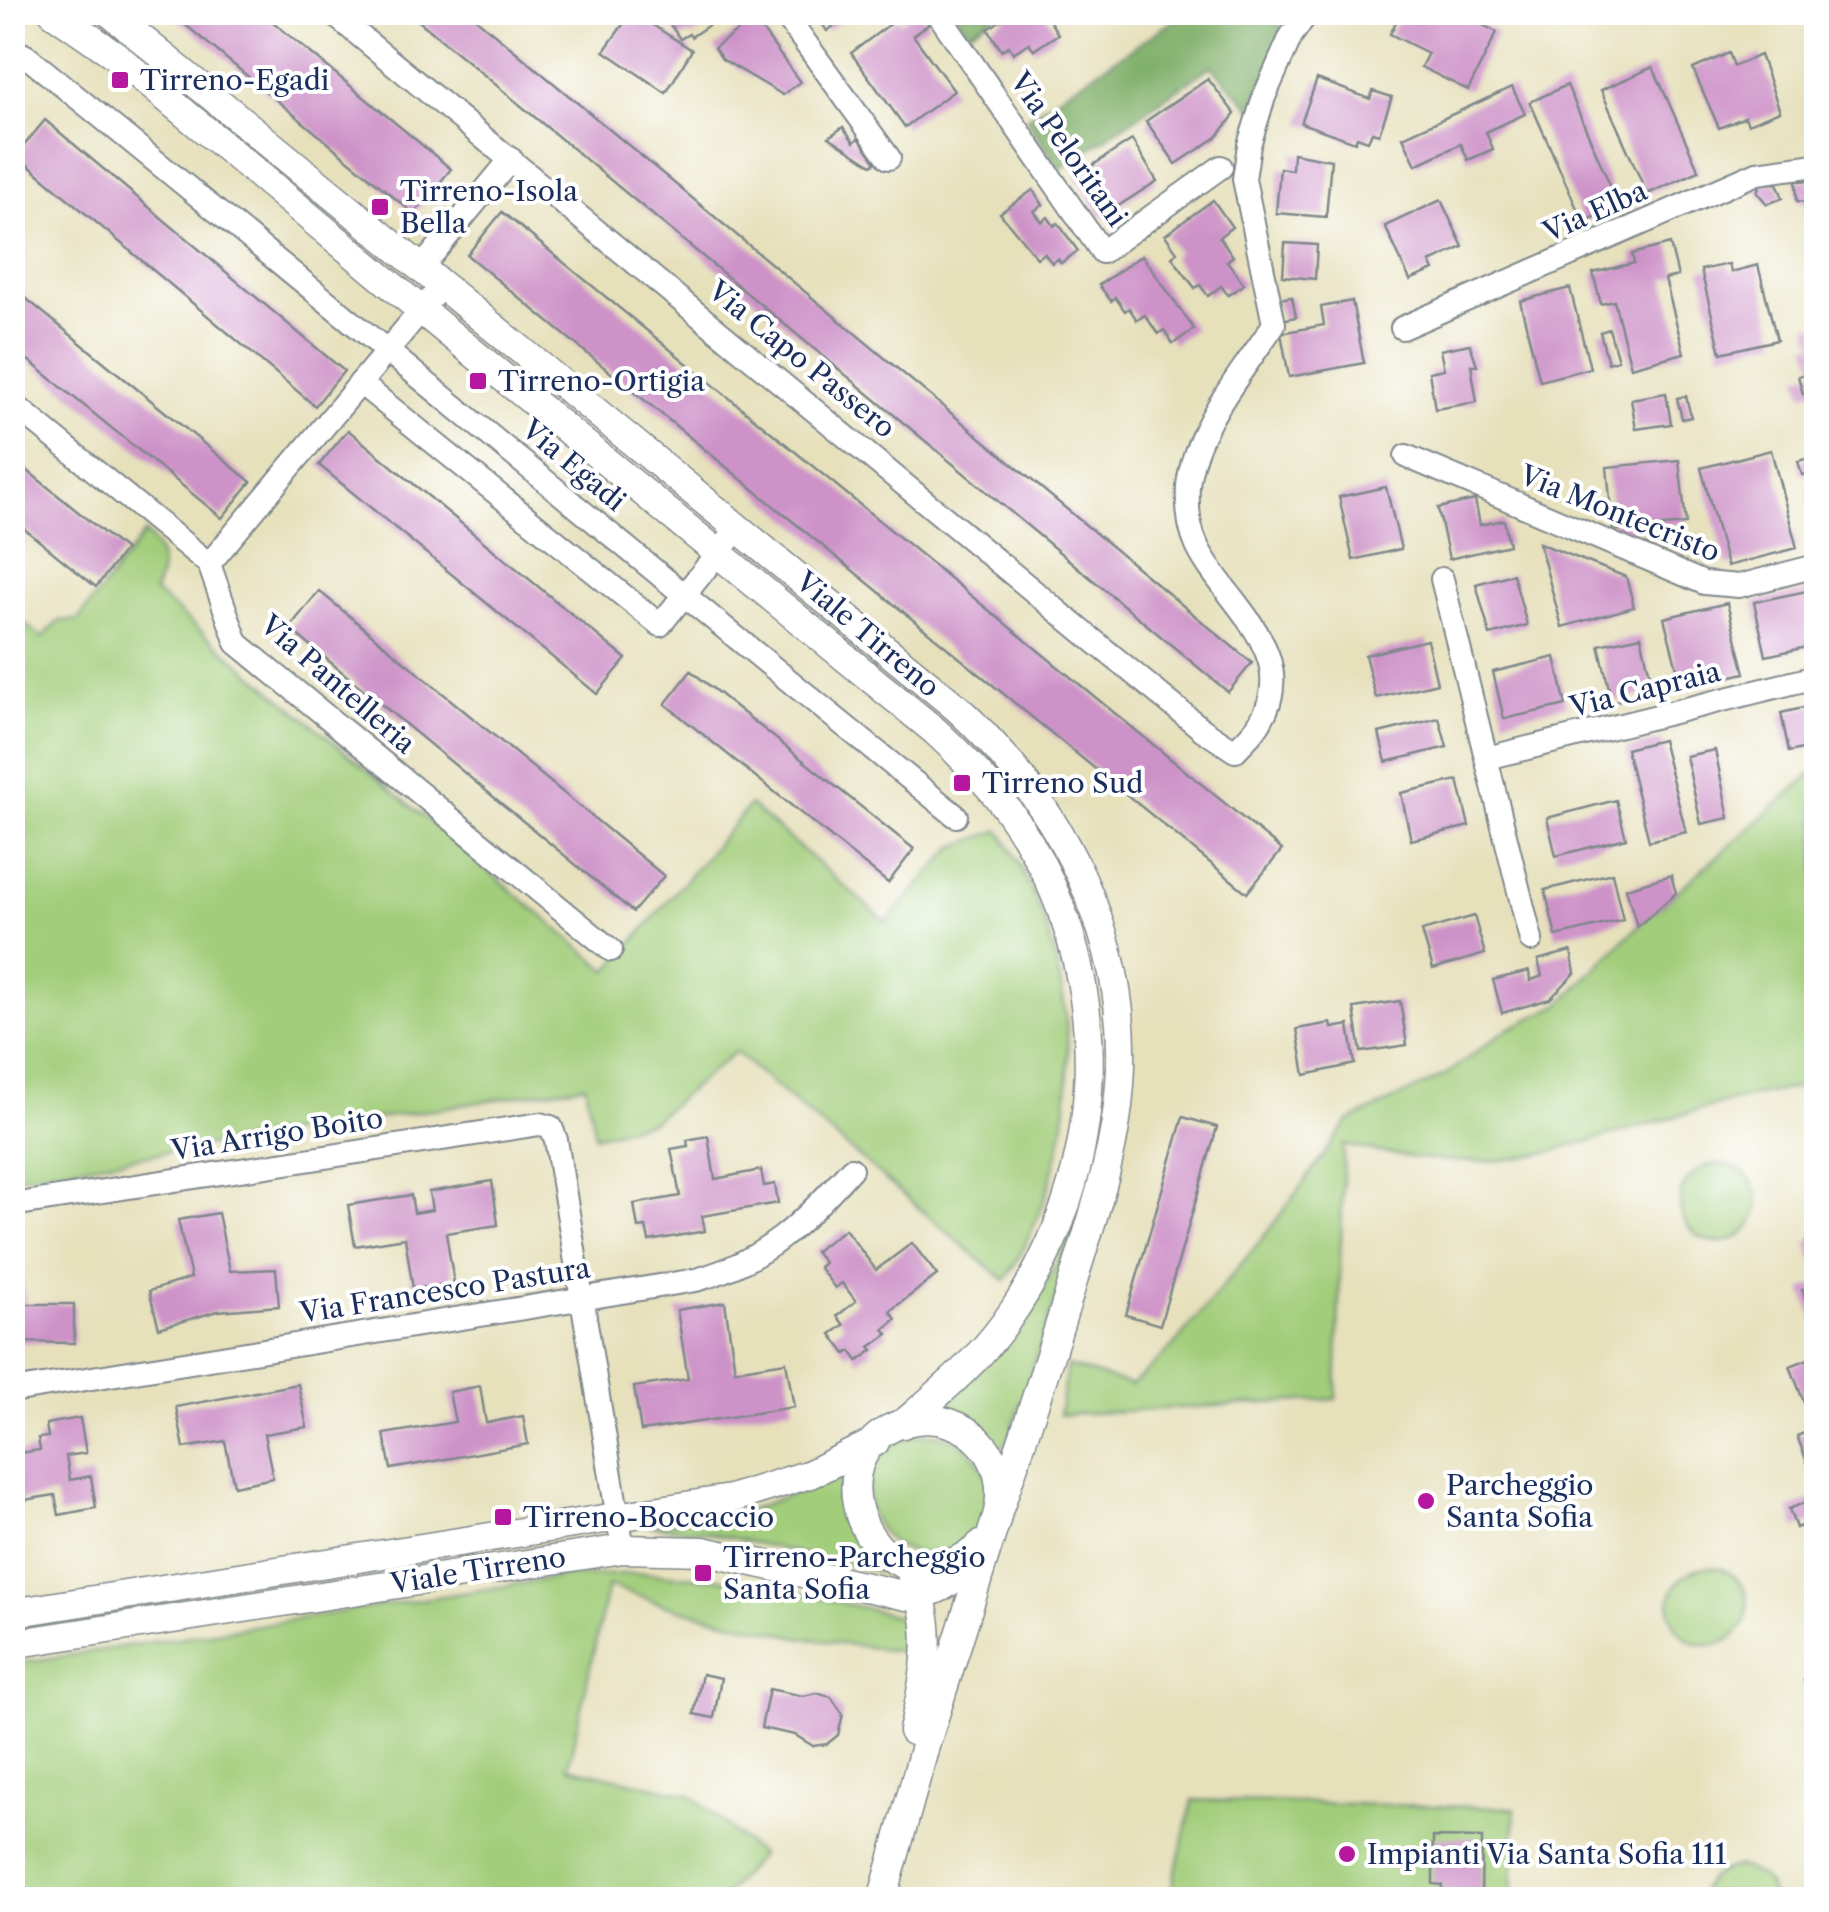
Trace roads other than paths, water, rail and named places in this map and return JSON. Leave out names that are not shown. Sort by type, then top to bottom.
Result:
[{"type":"street","name":"Viale Tirreno","points":[[53,12],[115,55],[936,731],[970,763],[1012,816],[1045,872],[1070,933],[1085,1004],[1087,1100],[1074,1187],[1062,1218],[1005,1324],[968,1367],[903,1424]]},
{"type":"street","name":"Viale Tirreno","points":[[109,12],[740,527],[978,727],[1044,806],[1082,877],[1106,948],[1120,1034],[1118,1102],[1102,1194],[1000,1506]]},
{"type":"street","name":"Via Capo Passero","points":[[331,12],[1203,730],[1235,751],[1260,724],[1269,703],[1269,663],[1254,625],[1219,582],[1194,542],[1188,485],[1204,435],[1274,324],[1244,179],[1249,145],[1264,98],[1291,36],[1308,12]]},
{"type":"street","points":[[783,12],[889,158]]},
{"type":"street","name":"Via Peloritani","points":[[937,12],[1102,252],[1221,167]]},
{"type":"street","points":[[115,55],[134,32]]},
{"type":"street","name":"Via Egadi","points":[[12,49],[26,56],[389,349],[684,597],[956,816]]},
{"type":"street","points":[[12,403],[209,564],[421,310],[432,275],[511,159]]},
{"type":"street","name":"Via Elba","points":[[1402,328],[1757,173],[1816,165]]},
{"type":"street","points":[[360,383],[660,626],[740,527]]},
{"type":"street","name":"Via Montecristo","points":[[1406,456],[1704,583],[1739,586],[1816,566]]},
{"type":"street","name":"Via Pantelleria","points":[[209,564],[237,643],[610,950]]},
{"type":"street","points":[[1442,580],[1531,940]]},
{"type":"street","name":"Via Capraia","points":[[1487,758],[1816,677]]},
{"type":"street","points":[[1087,1100],[1118,1102]]},
{"type":"street","name":"Via Arrigo Boito","points":[[12,1205],[540,1124],[550,1127],[556,1140],[583,1298]]},
{"type":"street","name":"Via Francesco Pastura","points":[[12,1391],[696,1280],[740,1265],[780,1242],[851,1169]]},
{"type":"street","points":[[583,1298],[623,1549]]},
{"type":"street","points":[[882,1900],[985,1539],[1000,1506],[999,1475],[986,1448],[962,1428],[933,1420],[903,1424],[875,1442],[855,1479],[856,1508],[875,1545],[899,1561],[923,1567],[948,1564],[985,1539]]},
{"type":"street","name":"Viale Tirreno","points":[[12,1613],[730,1499],[841,1461],[875,1442]]},
{"type":"street","points":[[920,1595],[953,1581],[985,1539]]},
{"type":"street","name":"Viale Tirreno","points":[[12,1644],[623,1549],[703,1551],[907,1596],[920,1595]]},
{"type":"street","points":[[882,1900],[928,1656],[920,1595],[899,1561]]},
{"type":"place","name":"Tirreno-Egadi","points":[[120,80]]},
{"type":"place","name":"Tirreno-Isola Bella","points":[[380,207]]},
{"type":"place","name":"Tirreno-Ortigia","points":[[478,381]]},
{"type":"place","name":"Tirreno Sud","points":[[962,783]]},
{"type":"place","name":"Parcheggio Santa Sofia","points":[[1426,1501]]},
{"type":"place","name":"Tirreno-Boccaccio","points":[[503,1517]]},
{"type":"place","name":"Tirreno-Parcheggio Santa Sofia","points":[[703,1573]]},
{"type":"place","name":"Impianti Via Santa Sofia 111","points":[[1347,1854]]}]
